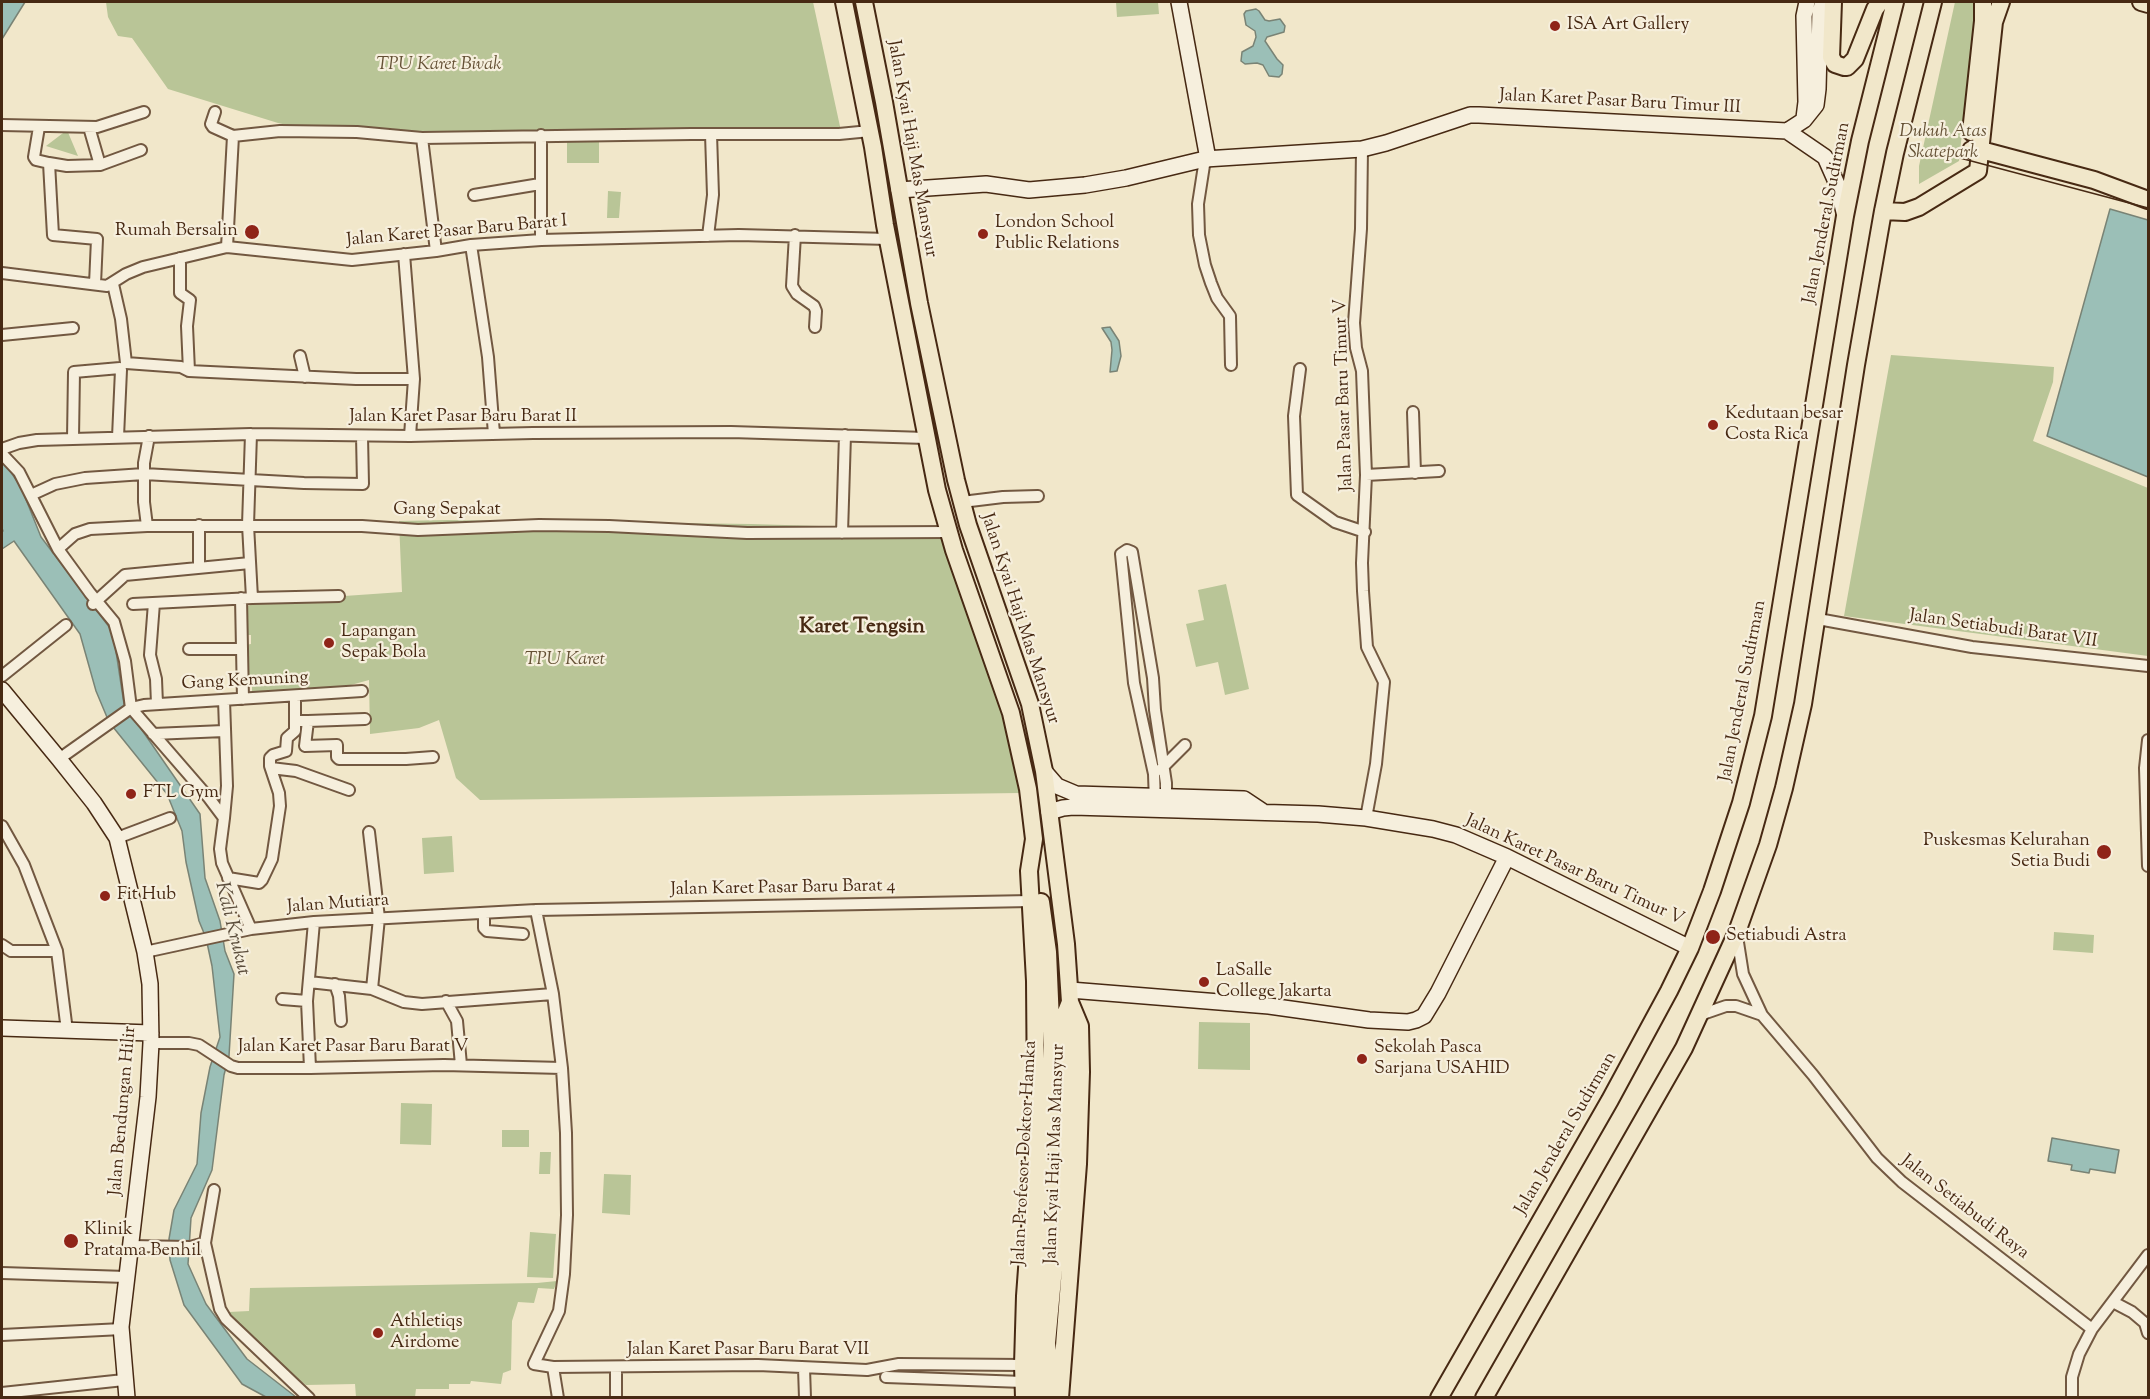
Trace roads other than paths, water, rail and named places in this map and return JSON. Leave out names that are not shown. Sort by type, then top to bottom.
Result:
[{"type":"main road","name":"Jalan Kyai Haji Mas Mansyur","points":[[864,2],[934,383],[962,502],[975,547],[1030,704],[1044,771],[1066,944],[1070,996],[1080,1026],[1081,1071],[1073,1250],[1061,1371],[1062,1398]]},
{"type":"main road","points":[[1833,2],[1831,57],[1835,64],[1844,67],[1855,60],[1880,2]]},
{"type":"main road","name":"Jalan Jenderal Sudirman","points":[[1439,1398],[1610,1100],[1669,991],[1690,948],[1712,891],[1741,803],[1762,716],[1845,216],[1860,141],[1895,2]]},
{"type":"main road","points":[[1484,1398],[1684,1048],[1737,932],[1768,844],[1784,788],[1803,704],[1856,365],[1883,211],[1895,153],[1933,2]]},
{"type":"main road","points":[[1883,211],[1905,212],[1918,207],[1978,171],[1971,126],[1983,21],[1983,2]]},
{"type":"main road","points":[[1976,150],[1994,22],[2001,2]]},
{"type":"main road","points":[[2141,2],[2148,4]]},
{"type":"main road","name":"Jalan Kyai Haji Mas Mansyur","points":[[843,5],[870,131],[926,438],[949,532],[1011,712],[1028,789],[1034,839],[1029,871],[1035,981],[1036,1106],[1023,1382]]},
{"type":"main road","points":[[1976,150],[2094,180],[2148,200]]},
{"type":"main road","name":"Jalan Profesor Doktor Hamka","points":[[1034,839],[1060,1045],[1064,1160],[1047,1334],[1049,1376],[1053,1398]]},
{"type":"main road","name":"Jalan Profesor Doktor Hamka","points":[[1039,1398],[1035,1376],[1034,1342],[1049,1149],[1060,1045],[1070,996]]},
{"type":"street","points":[[1179,2],[1207,159],[1198,204],[1199,235],[1211,283],[1217,298],[1230,316],[1231,365]]},
{"type":"street","points":[[1804,120],[1806,102],[1804,16],[1808,2]]},
{"type":"street","points":[[1823,2],[1820,12],[1816,105],[1804,120],[1787,131],[1825,157],[1837,184],[1845,216]]},
{"type":"street","points":[[2,125],[90,127],[110,124],[144,112]]},
{"type":"street","points":[[215,112],[211,124],[213,127],[233,136],[280,131],[357,132],[422,138],[541,135],[839,134],[870,131]]},
{"type":"street","name":"Jalan Karet Pasar Baru Timur III","points":[[899,190],[986,184],[1029,190],[1059,188],[1126,178],[1207,159],[1354,150],[1386,143],[1470,115],[1787,131]]},
{"type":"street","points":[[39,127],[34,157],[36,160],[49,163],[74,166],[100,165],[141,150]]},
{"type":"street","points":[[90,127],[100,165]]},
{"type":"street","points":[[708,236],[713,195],[711,134]]},
{"type":"street","points":[[541,135],[542,240]]},
{"type":"street","points":[[227,247],[233,136]]},
{"type":"street","points":[[422,138],[436,251]]},
{"type":"street","name":"Jalan Pasar Baru Timur V","points":[[1354,150],[1361,229],[1354,323],[1356,348],[1362,371],[1366,475],[1362,563],[1367,647],[1384,682],[1376,764],[1366,818]]},
{"type":"street","points":[[49,163],[53,235],[98,239],[95,284]]},
{"type":"street","points":[[474,195],[540,184]]},
{"type":"street","points":[[795,235],[792,286],[797,294],[814,306],[815,327]]},
{"type":"street","name":"Jalan Karet Pasar Baru Barat I","points":[[113,284],[126,274],[143,267],[227,247],[265,249],[352,260],[471,245],[542,240],[795,235],[888,239]]},
{"type":"street","points":[[471,245],[488,357],[494,434]]},
{"type":"street","points":[[404,254],[414,379],[410,436]]},
{"type":"street","points":[[180,258],[180,293],[190,300],[187,326],[189,371]]},
{"type":"street","points":[[2,273],[107,286],[113,284],[121,319],[126,363],[181,367],[189,371],[356,379],[414,379]]},
{"type":"street","points":[[2,335],[73,328]]},
{"type":"street","points":[[300,356],[305,376]]},
{"type":"street","points":[[73,438],[74,372],[120,368],[118,437]]},
{"type":"street","name":"Jalan Pasar Baru Timur V","points":[[1300,369],[1294,416],[1297,495],[1335,522],[1365,532]]},
{"type":"street","points":[[1413,412],[1415,472]]},
{"type":"street","name":"Jalan Karet Pasar Baru Barat II","points":[[129,709],[125,661],[114,622],[94,602],[58,549],[19,472],[2,452],[19,443],[73,438],[251,434],[410,436],[676,431],[926,438]]},
{"type":"street","points":[[243,699],[242,649],[250,563],[248,525],[251,434]]},
{"type":"street","points":[[31,495],[55,484],[85,478],[144,474],[363,483],[362,435]]},
{"type":"street","points":[[842,533],[845,435]]},
{"type":"street","points":[[147,526],[144,474],[149,436]]},
{"type":"street","points":[[1366,475],[1439,471]]},
{"type":"street","points":[[962,502],[1038,496]]},
{"type":"street","points":[[199,525],[199,566]]},
{"type":"street","name":"Gang Sepakat","points":[[58,549],[75,534],[90,529],[199,525],[362,526],[418,530],[539,525],[747,533],[949,532]]},
{"type":"street","points":[[1127,550],[1132,552],[1153,678],[1155,710],[1164,767],[1160,803],[1134,683],[1121,554],[1127,550]]},
{"type":"street","points":[[94,602],[125,575],[199,566],[250,563]]},
{"type":"street","points":[[1123,577],[1135,576]]},
{"type":"street","points":[[133,604],[339,596]]},
{"type":"street","points":[[154,603],[150,655],[156,679],[157,704]]},
{"type":"street","name":"Jalan Setiabudi Barat VII","points":[[1818,619],[1972,647],[2148,666]]},
{"type":"street","points":[[2,676],[66,625]]},
{"type":"street","points":[[189,650],[242,649]]},
{"type":"street","points":[[1134,683],[1153,678]]},
{"type":"street","name":"Jalan Bendungan Hilir","points":[[2,690],[94,803],[117,838],[145,952],[150,984],[151,1038],[148,1096],[122,1329],[127,1398]]},
{"type":"street","name":"Gang Kemuning","points":[[129,709],[157,704],[362,691]]},
{"type":"street","points":[[228,878],[259,884],[272,859],[280,806],[279,793],[271,768],[271,756],[287,750],[287,738],[295,731],[294,696]]},
{"type":"street","points":[[224,700],[227,786],[220,849],[222,863],[245,930]]},
{"type":"street","points":[[59,759],[129,709],[209,798],[224,818]]},
{"type":"street","points":[[1142,714],[1155,710]]},
{"type":"street","points":[[295,721],[365,719]]},
{"type":"street","points":[[308,721],[305,746],[337,746],[338,758],[360,760],[433,757]]},
{"type":"street","points":[[153,734],[224,731]]},
{"type":"street","points":[[2148,740],[2145,768],[2148,866]]},
{"type":"street","points":[[1154,774],[1185,745]]},
{"type":"street","points":[[271,768],[296,771],[349,790]]},
{"type":"street","name":"Jalan Karet Pasar Baru Timur V","points":[[1044,771],[1057,786],[1076,794],[1160,803],[1366,818],[1456,835],[1507,857],[1690,948]]},
{"type":"street","name":"Jalan Karet Pasar Baru Timur V","points":[[1049,812],[1073,807],[1160,803]]},
{"type":"street","points":[[117,838],[170,818]]},
{"type":"street","points":[[2,826],[24,866],[57,951],[67,1031]]},
{"type":"street","points":[[369,832],[379,918],[372,988]]},
{"type":"street","points":[[1070,996],[1269,1006],[1369,1020],[1416,1020],[1424,1016],[1438,993],[1507,857]]},
{"type":"street","name":"Jalan Karet Pasar Baru Barat 4","points":[[536,910],[1031,901]]},
{"type":"street","points":[[536,910],[553,994],[562,1068]]},
{"type":"street","name":"Jalan Mutiara","points":[[145,952],[245,930],[314,922],[536,910]]},
{"type":"street","points":[[483,913],[484,928],[487,931],[523,934]]},
{"type":"street","points":[[310,1068],[307,1001],[314,922]]},
{"type":"street","name":"Jalan Setiabudi Raya","points":[[1737,932],[1743,974],[1762,1015],[1813,1075],[1877,1158],[1893,1174],[2092,1329]]},
{"type":"street","points":[[2,945],[11,951],[57,951]]},
{"type":"street","points":[[309,982],[372,988],[404,1002],[422,1004],[553,994]]},
{"type":"street","points":[[335,984],[339,996],[341,1021]]},
{"type":"street","points":[[282,999],[307,1001]]},
{"type":"street","points":[[446,1001],[457,1021],[461,1065]]},
{"type":"street","points":[[1700,1016],[1726,1006],[1736,1006],[1762,1015]]},
{"type":"street","points":[[2,1028],[151,1038]]},
{"type":"street","name":"Jalan Karet Pasar Baru Barat V","points":[[151,1038],[199,1045],[231,1066],[238,1068],[461,1065],[562,1068]]},
{"type":"street","name":"Jalan Karet Pasar Baru Barat VII","points":[[562,1068],[567,1179],[564,1274],[559,1311],[534,1364],[553,1367],[758,1365],[867,1370],[899,1364],[1023,1382]]},
{"type":"street","points":[[214,1190],[204,1243],[220,1309],[226,1319],[309,1398]]},
{"type":"street","points":[[131,1246],[190,1247],[204,1243]]},
{"type":"street","points":[[2072,1398],[2076,1365],[2092,1329],[2148,1255]]},
{"type":"street","points":[[2,1273],[126,1277]]},
{"type":"street","points":[[2113,1302],[2132,1312],[2145,1323],[2148,1333]]},
{"type":"street","points":[[2,1335],[122,1329]]},
{"type":"street","points":[[553,1367],[558,1398]]},
{"type":"street","name":"Jalan Karet Pasar Baru Barat VII","points":[[616,1367],[616,1398]]},
{"type":"street","points":[[804,1368],[805,1398]]},
{"type":"street","name":"Jalan Karet Pasar Baru Barat VII","points":[[886,1377],[1023,1382]]},
{"type":"street","points":[[2,1393],[124,1380]]},
{"type":"water","points":[[2,2],[25,2],[2,39]]},
{"type":"water","points":[[1256,9],[1265,20],[1280,19],[1285,26],[1284,32],[1267,37],[1265,41],[1283,65],[1282,74],[1279,77],[1269,76],[1263,65],[1245,64],[1241,61],[1242,52],[1253,46],[1256,37],[1255,31],[1246,25],[1244,14],[1246,11]]},
{"type":"water","points":[[2110,209],[2148,220],[2148,477],[2047,436]]},
{"type":"water","points":[[1110,327],[1119,341],[1121,356],[1117,371],[1110,372],[1111,342],[1102,328]]},
{"type":"water","points":[[2,459],[21,487],[41,537],[113,632],[124,704],[200,814],[205,878],[220,921],[225,951],[234,974],[229,1056],[224,1075],[212,1170],[191,1218],[188,1264],[206,1304],[247,1359],[296,1397],[266,1397],[242,1384],[184,1305],[170,1260],[169,1239],[174,1210],[197,1164],[201,1113],[210,1067],[220,1037],[212,966],[206,938],[199,921],[186,862],[182,831],[167,794],[109,722],[96,691],[80,634],[14,541],[2,549]]},
{"type":"water","points":[[2052,1138],[2119,1150],[2115,1173],[2090,1169],[2089,1173],[2071,1170],[2072,1165],[2048,1161]]},
{"type":"tram line","points":[[1960,158],[2148,208]]},
{"type":"place","name":"ISA Art Gallery","points":[[1555,26]]},
{"type":"place","name":"Rumah Bersalin","points":[[252,232]]},
{"type":"place","name":"London School Public Relations","points":[[983,234]]},
{"type":"place","name":"Kedutaan besar Costa Rica","points":[[1713,425]]},
{"type":"place","name":"Lapangan Sepak Bola","points":[[329,643]]},
{"type":"place","name":"FTL Gym","points":[[131,794]]},
{"type":"place","name":"Puskesmas Kelurahan Setia Budi","points":[[2104,852]]},
{"type":"place","name":"Fit Hub","points":[[105,896]]},
{"type":"place","name":"Setiabudi Astra","points":[[1713,937]]},
{"type":"place","name":"LaSalle College Jakarta","points":[[1204,982]]},
{"type":"place","name":"Sekolah Pasca Sarjana USAHID","points":[[1362,1059]]},
{"type":"place","name":"Klinik Pratama Benhil","points":[[71,1241]]},
{"type":"place","name":"Athletiqs Airdome","points":[[378,1333]]},
{"type":"district","name":"Karet Tengsin","points":[[862,628]]},
{"type":"park label","name":"TPU Karet Bivak","points":[[439,66]]},
{"type":"park label","name":"Dukuh Atas Skatepark","points":[[1943,143]]},
{"type":"park label","name":"TPU Karet","points":[[565,661]]},
{"type":"water label","name":"Kali Krukut","points":[[231,929]]}]
